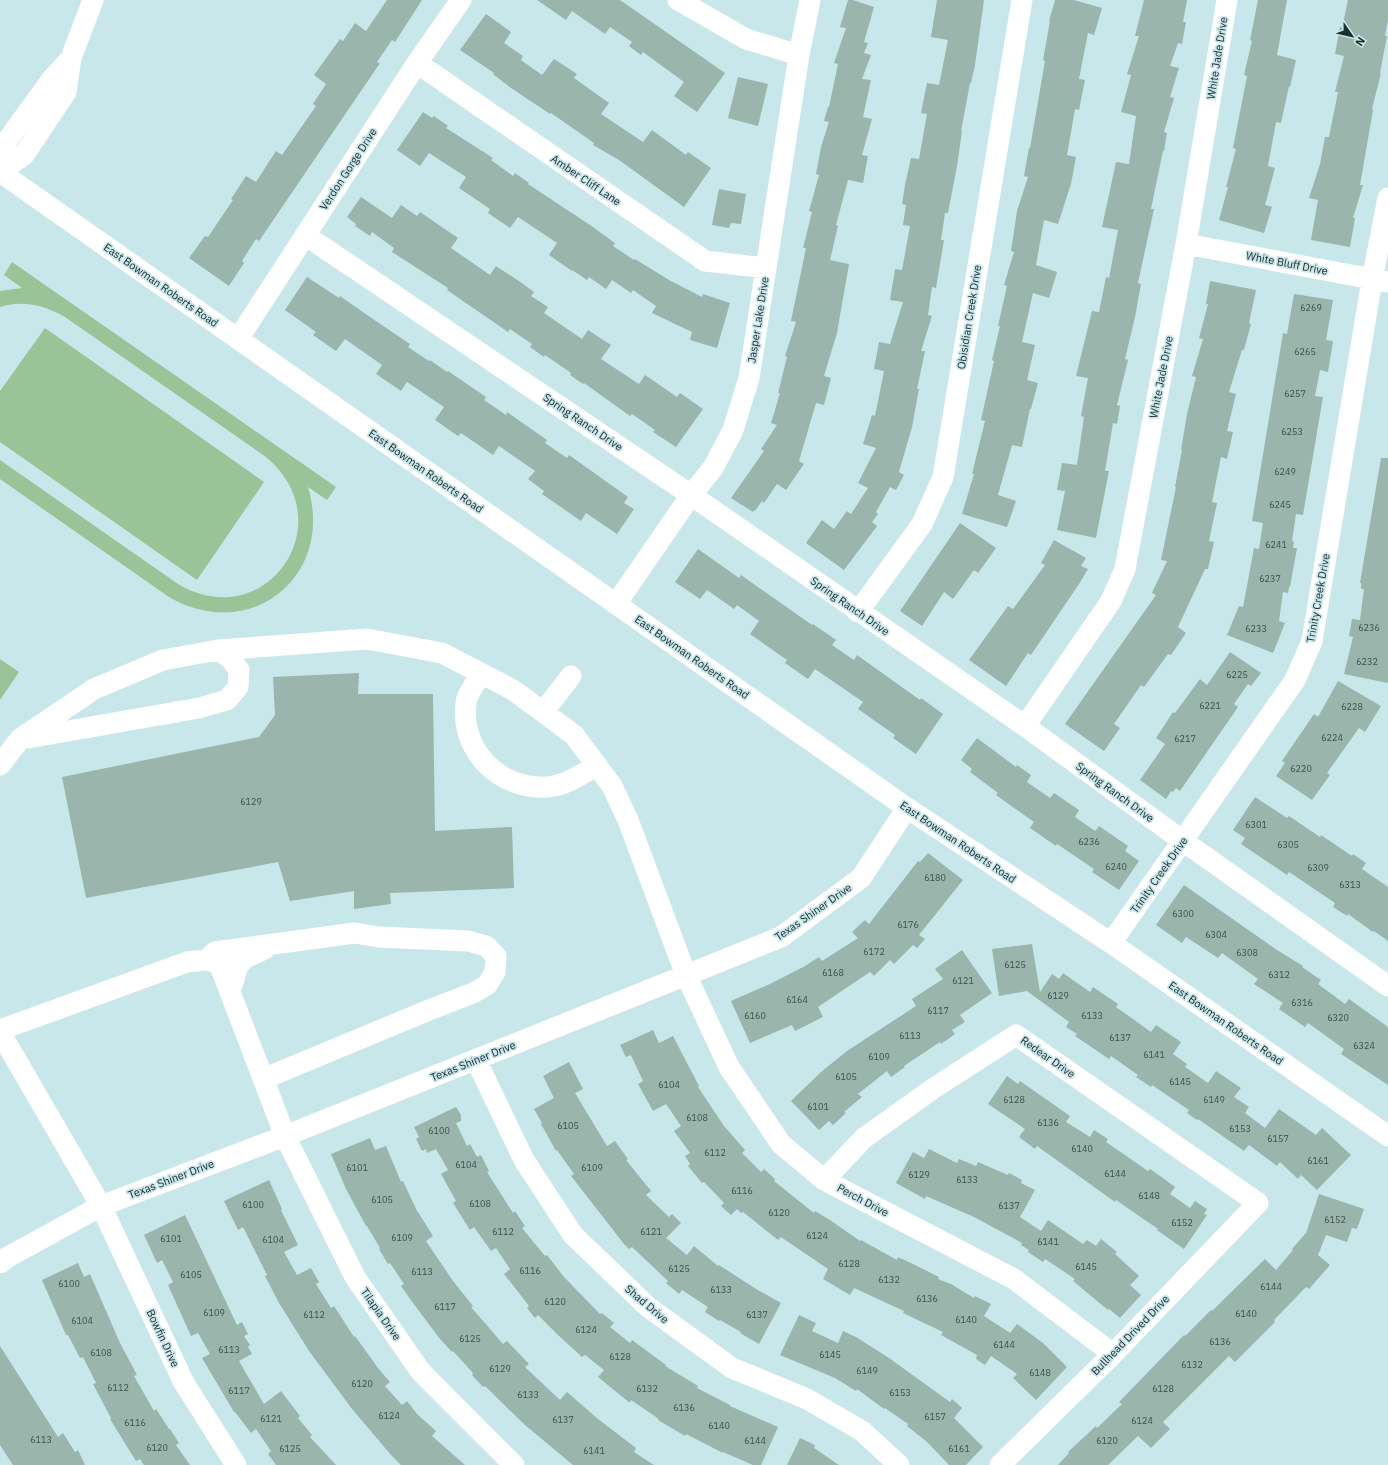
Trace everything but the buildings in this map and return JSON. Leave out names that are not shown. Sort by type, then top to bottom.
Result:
[{"type":"street","points":[[0,171],[7,141],[52,79],[71,58],[93,0]]},
{"type":"street","name":"Verdon Gorge Drive","points":[[238,339],[417,64],[461,0]]},
{"type":"street","points":[[678,0],[746,39],[799,55]]},
{"type":"street","name":"Jasper Lake Drive","points":[[616,604],[691,495],[713,468],[733,430],[749,378],[799,55],[810,0]]},
{"type":"street","name":"Obisidian Creek Drive","points":[[858,612],[922,524],[942,477],[1022,0]]},
{"type":"street","name":"White Jade Drive","points":[[1025,726],[1111,601],[1125,569],[1186,244],[1227,0]]},
{"type":"street","name":"Amber Cliff Lane","points":[[417,64],[705,261],[766,268]]},
{"type":"street","name":"East Bowman Roberts Road","points":[[0,171],[907,808],[1111,943],[1388,1136]]},
{"type":"street","name":"Trinity Creek Drive","points":[[1111,943],[1295,680],[1312,641],[1380,281],[1388,198]]},
{"type":"street","name":"Spring Ranch Drive","points":[[305,235],[691,495],[858,612],[1025,726],[1183,841],[1388,986]]},
{"type":"street","name":"White Bluff Drive","points":[[1186,244],[1380,281]]},
{"type":"street","name":"Perch Drive","points":[[0,764],[20,740],[94,689],[163,660],[218,650],[367,639],[442,653],[513,690],[574,735],[612,786],[628,820],[686,975],[729,1067],[781,1144],[824,1180],[1014,1279],[1113,1354]]},
{"type":"street","points":[[20,740],[84,727],[199,708],[227,700],[238,687],[239,670],[253,648]]},
{"type":"street","points":[[218,650],[230,658],[239,670]]},
{"type":"street","points":[[481,674],[466,702],[466,726],[473,746],[482,760],[493,771],[519,784],[547,787],[575,778],[596,765]]},
{"type":"street","points":[[543,712],[571,676]]},
{"type":"street","name":"Texas Shiner Drive","points":[[0,1263],[8,1256],[101,1206],[285,1136],[781,937],[861,878],[907,808]]},
{"type":"street","points":[[0,1031],[187,962],[206,960],[216,952],[355,933],[378,936],[468,941],[486,946],[496,956],[496,972],[487,985],[473,993],[264,1079]]},
{"type":"street","points":[[230,991],[238,966],[245,958],[276,944]]},
{"type":"street","name":"Tilapia Drive","points":[[206,960],[219,963],[285,1136],[355,1277],[421,1372],[514,1465]]},
{"type":"street","name":"Bowfin Drive","points":[[0,1031],[101,1206],[184,1383],[236,1465]]},
{"type":"street","name":"Redear Drive","points":[[824,1180],[864,1138],[934,1088],[1016,1035],[1258,1203]]},
{"type":"street","name":"Shad Drive","points":[[476,1060],[524,1160],[573,1235],[648,1307],[732,1368],[807,1399],[862,1431],[899,1465]]},
{"type":"street","name":"Bullhead Drived Drive","points":[[1000,1465],[1113,1354],[1258,1203]]},
{"type":"green space","points":[[12,262],[336,487],[327,500],[308,487],[313,519],[309,549],[297,574],[279,593],[256,607],[229,612],[199,609],[169,597],[0,479],[0,460],[178,584],[210,596],[240,595],[265,584],[284,565],[296,540],[298,512],[288,484],[266,457],[65,317],[49,309],[33,305],[17,304],[0,307],[0,291],[22,288],[4,275]]},
{"type":"green space","points":[[45,328],[264,482],[197,580],[0,442],[0,391]]},
{"type":"green space","points":[[0,659],[19,672],[0,700]]}]
